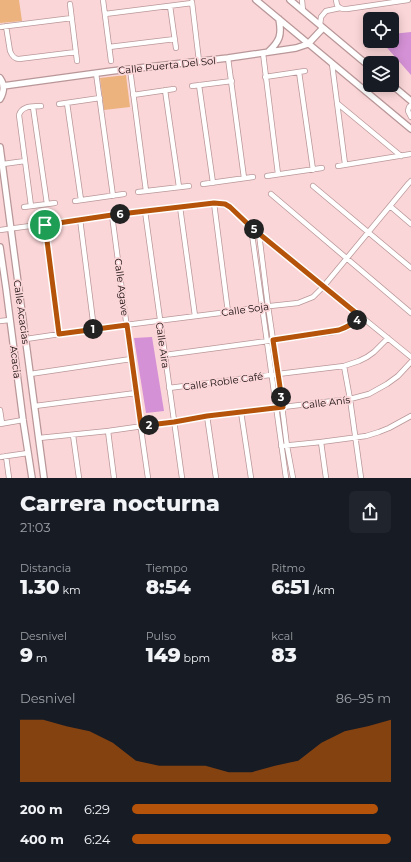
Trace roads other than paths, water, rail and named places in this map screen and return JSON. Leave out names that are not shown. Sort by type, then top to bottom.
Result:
[{"type":"street","points":[[103,0],[111,61]]},
{"type":"street","points":[[256,0],[411,129]]},
{"type":"street","points":[[290,0],[363,61]]},
{"type":"street","points":[[302,0],[303,11]]},
{"type":"street","points":[[336,0],[337,5],[340,8]]},
{"type":"street","points":[[308,44],[322,26],[321,17],[326,11],[408,0]]},
{"type":"street","points":[[105,14],[192,2],[199,61]]},
{"type":"street","points":[[70,4],[77,61]]},
{"type":"street","points":[[170,6],[176,48]]},
{"type":"street","points":[[0,27],[72,18]]},
{"type":"street","points":[[278,174],[265,77],[265,53],[276,45],[281,29],[279,19]]},
{"type":"street","points":[[6,26],[10,51],[14,58],[19,59],[76,52]]},
{"type":"street","points":[[109,47],[175,39]]},
{"type":"street","name":"Calle Puerta Del Sol","points":[[3,86],[96,73],[265,53],[296,48],[308,44]]},
{"type":"street","points":[[228,58],[244,178]]},
{"type":"street","points":[[332,64],[345,164]]},
{"type":"street","points":[[130,69],[146,191]]},
{"type":"street","points":[[299,72],[313,170]]},
{"type":"street","points":[[265,77],[305,72]]},
{"type":"street","points":[[96,73],[113,196]]},
{"type":"street","points":[[0,78],[3,86],[3,95],[0,99]]},
{"type":"street","points":[[192,86],[232,81]]},
{"type":"street","points":[[199,85],[212,183]]},
{"type":"street","points":[[133,95],[174,89]]},
{"type":"street","points":[[165,90],[179,186]]},
{"type":"street","points":[[399,91],[411,101]]},
{"type":"street","points":[[59,104],[100,98]]},
{"type":"street","points":[[67,103],[81,200]]},
{"type":"street","points":[[337,104],[401,156]]},
{"type":"street","points":[[411,105],[408,111],[411,117]]},
{"type":"street","points":[[30,206],[19,115],[22,109],[41,106]]},
{"type":"street","points":[[33,107],[47,204]]},
{"type":"street","name":"Calle Acacias","points":[[0,147],[44,478]]},
{"type":"street","points":[[338,166],[411,154]]},
{"type":"street","points":[[3,164],[25,161]]},
{"type":"street","points":[[267,176],[322,168]]},
{"type":"street","points":[[203,184],[253,177]]},
{"type":"street","name":"Calle Soja","points":[[26,339],[160,320],[298,303],[306,300],[313,297],[324,287],[346,258],[411,181]]},
{"type":"street","points":[[138,192],[189,186]]},
{"type":"street","points":[[313,186],[411,268]]},
{"type":"street","points":[[75,201],[124,194]]},
{"type":"street","points":[[271,194],[411,313]]},
{"type":"street","points":[[24,207],[56,203]]},
{"type":"street","points":[[0,230],[214,203],[225,204],[251,227],[411,357]]},
{"type":"street","points":[[214,203],[228,312]]},
{"type":"street","points":[[390,206],[411,224]]},
{"type":"street","points":[[180,207],[195,316]]},
{"type":"street","name":"Calle Aira","points":[[145,211],[182,478]]},
{"type":"street","name":"Calle Agave","points":[[112,215],[148,478]]},
{"type":"street","points":[[80,220],[94,329]]},
{"type":"street","points":[[45,225],[59,334]]},
{"type":"street","points":[[251,227],[286,478]]},
{"type":"street","points":[[260,234],[268,306],[292,478]]},
{"type":"street","name":"Acacia","points":[[0,247],[3,288],[10,320],[32,478]]},
{"type":"street","points":[[165,355],[339,330],[349,326],[361,317]]},
{"type":"street","points":[[0,321],[10,320]]},
{"type":"street","name":"Calle Roble Café","points":[[169,388],[344,366],[367,357],[388,338]]},
{"type":"street","points":[[30,374],[131,359]]},
{"type":"street","name":"Calle Anís","points":[[39,438],[108,431],[207,416],[350,399],[369,394],[383,386],[398,376],[411,362]]},
{"type":"street","points":[[344,366],[361,478]]},
{"type":"street","points":[[34,406],[136,393]]},
{"type":"street","points":[[0,410],[1,423],[23,420]]},
{"type":"street","points":[[241,412],[251,478]]},
{"type":"street","points":[[207,416],[216,478]]},
{"type":"street","points":[[281,446],[321,442],[379,432],[395,426],[411,416]]},
{"type":"street","points":[[108,431],[114,478]]},
{"type":"street","points":[[73,435],[79,478]]},
{"type":"street","points":[[321,442],[326,478]]},
{"type":"street","points":[[0,457],[28,453]]},
{"type":"street","points":[[6,456],[9,478]]}]
